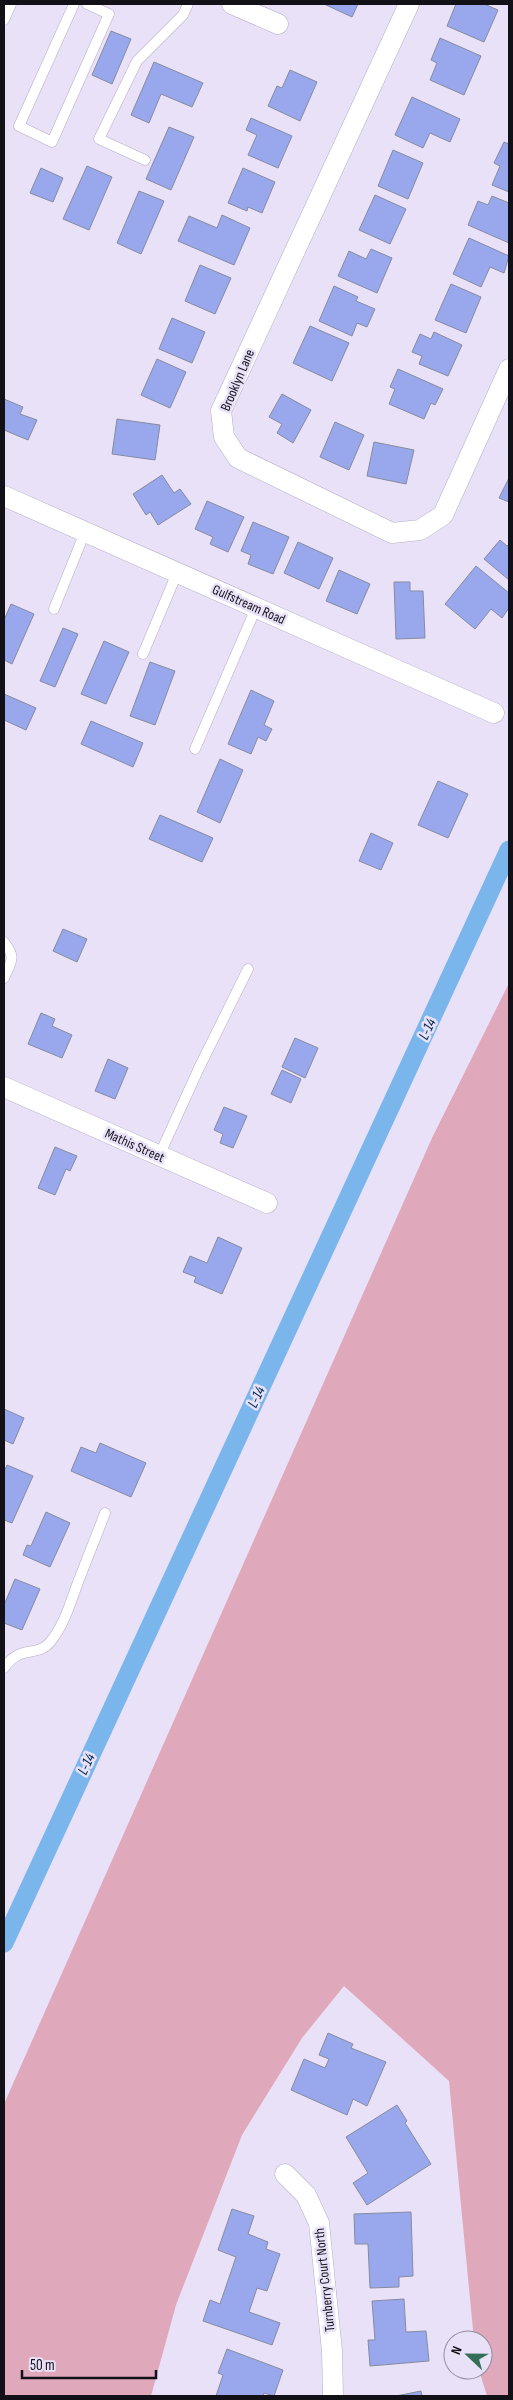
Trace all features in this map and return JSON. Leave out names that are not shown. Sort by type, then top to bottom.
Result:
[{"type":"street","points":[[233,4],[278,24]]},
{"type":"street","name":"Brooklyn Lane","points":[[408,4],[221,411],[224,437],[238,458],[392,533],[420,530],[443,515],[509,368]]},
{"type":"street","name":"Gulfstream Road","points":[[4,496],[494,713]]},
{"type":"street","name":"Mathis Street","points":[[4,1087],[267,1203]]},
{"type":"street","name":"Turnberry Court North","points":[[285,2174],[306,2195],[318,2223],[332,2351],[333,2396]]},
{"type":"lane","points":[[4,20],[11,4]]},
{"type":"lane","points":[[74,4],[19,126],[52,142],[109,14],[87,4]]},
{"type":"lane","points":[[145,160],[99,139],[137,61],[183,15],[188,4]]},
{"type":"lane","points":[[54,610],[85,532]]},
{"type":"lane","points":[[143,654],[177,573]]},
{"type":"lane","points":[[195,748],[256,608]]},
{"type":"lane","points":[[4,942],[12,952],[12,958],[4,978]]},
{"type":"lane","points":[[159,1156],[199,1068],[248,969]]},
{"type":"lane","points":[[4,1668],[11,1657],[45,1648],[52,1640],[65,1618],[105,1513]]},
{"type":"shaded area","points":[[509,983],[509,2396],[487,2396],[482,2380],[493,2380],[493,2330],[473,2330],[449,2081],[344,1986],[302,2038],[242,2135],[176,2305],[151,2396],[4,2396],[4,2104],[432,1138]]},
{"type":"building","points":[[324,4],[358,4],[352,17]]},
{"type":"building","points":[[456,4],[484,4],[498,10],[484,42],[447,26]]},
{"type":"building","points":[[111,31],[131,39],[112,84],[92,75]]},
{"type":"building","points":[[440,38],[481,56],[464,95],[430,80],[437,63],[431,60]]},
{"type":"building","points":[[154,62],[203,83],[192,107],[161,94],[149,123],[131,115]]},
{"type":"building","points":[[290,70],[317,82],[300,121],[268,106],[277,86],[282,88]]},
{"type":"building","points":[[412,97],[460,119],[450,142],[430,133],[423,148],[395,135]]},
{"type":"building","points":[[251,118],[292,136],[278,168],[248,155],[257,135],[246,130]]},
{"type":"building","points":[[169,127],[194,137],[171,190],[146,179]]},
{"type":"building","points":[[504,142],[509,144],[509,192],[492,185],[500,166],[494,163]]},
{"type":"building","points":[[393,150],[423,163],[408,199],[378,186]]},
{"type":"building","points":[[87,166],[112,177],[89,230],[63,219]]},
{"type":"building","points":[[41,168],[63,178],[53,202],[30,193]]},
{"type":"building","points":[[243,168],[275,182],[262,213],[248,207],[247,211],[228,203]]},
{"type":"building","points":[[139,191],[164,201],[141,254],[117,243]]},
{"type":"building","points":[[375,195],[406,209],[390,244],[359,230]]},
{"type":"building","points":[[492,196],[509,203],[509,243],[468,225],[478,201],[488,205]]},
{"type":"building","points":[[222,215],[250,228],[234,265],[178,241],[189,216],[217,228]]},
{"type":"building","points":[[469,238],[509,256],[504,273],[490,267],[481,287],[453,274]]},
{"type":"building","points":[[371,249],[392,258],[377,293],[338,276],[349,251],[366,259]]},
{"type":"building","points":[[200,265],[231,278],[215,314],[185,301]]},
{"type":"building","points":[[451,284],[481,297],[466,333],[435,320]]},
{"type":"building","points":[[334,286],[358,297],[356,301],[375,309],[367,327],[357,323],[352,336],[319,321]]},
{"type":"building","points":[[172,318],[205,332],[192,363],[159,349]]},
{"type":"building","points":[[310,326],[349,343],[332,381],[293,363]]},
{"type":"building","points":[[434,332],[462,345],[448,376],[419,364],[422,356],[412,352],[420,334],[431,339]]},
{"type":"building","points":[[157,359],[186,372],[170,408],[141,395]]},
{"type":"building","points":[[398,369],[443,389],[435,405],[431,403],[424,419],[389,404],[395,389],[390,387]]},
{"type":"building","points":[[282,394],[311,410],[293,443],[277,433],[282,424],[269,417]]},
{"type":"building","points":[[4,399],[23,407],[20,414],[37,420],[28,440],[4,430]]},
{"type":"building","points":[[117,419],[160,425],[155,460],[112,454]]},
{"type":"building","points":[[335,422],[364,435],[349,470],[320,457]]},
{"type":"building","points":[[374,442],[414,450],[406,484],[367,476]]},
{"type":"building","points":[[162,475],[174,493],[180,489],[191,504],[158,525],[150,512],[146,515],[133,494]]},
{"type":"building","points":[[509,478],[509,502],[499,498]]},
{"type":"building","points":[[207,501],[244,517],[228,552],[210,544],[213,537],[195,529]]},
{"type":"building","points":[[253,522],[289,537],[273,574],[248,564],[251,555],[241,551]]},
{"type":"building","points":[[500,540],[507,546],[509,544],[509,580],[484,559]]},
{"type":"building","points":[[298,542],[333,558],[319,589],[284,573]]},
{"type":"building","points":[[476,566],[509,593],[509,608],[502,618],[491,609],[475,629],[445,604]]},
{"type":"building","points":[[339,570],[370,584],[357,614],[326,601]]},
{"type":"building","points":[[394,582],[410,582],[410,591],[423,591],[425,638],[396,639]]},
{"type":"building","points":[[11,604],[34,614],[12,664],[4,660],[4,620]]},
{"type":"building","points":[[63,628],[78,634],[55,687],[40,681]]},
{"type":"building","points":[[104,641],[129,652],[106,704],[81,694]]},
{"type":"building","points":[[150,662],[175,671],[155,725],[130,716]]},
{"type":"building","points":[[251,690],[274,701],[264,725],[272,729],[266,741],[258,737],[251,754],[228,744]]},
{"type":"building","points":[[4,694],[36,708],[26,730],[4,720]]},
{"type":"building","points":[[91,721],[143,743],[133,767],[81,744]]},
{"type":"building","points":[[220,759],[243,770],[220,823],[197,812]]},
{"type":"building","points":[[438,781],[468,794],[448,838],[418,825]]},
{"type":"building","points":[[160,815],[213,838],[202,862],[149,839]]},
{"type":"building","points":[[371,833],[393,843],[381,870],[359,861]]},
{"type":"building","points":[[63,929],[87,939],[77,962],[53,951]]},
{"type":"building","points":[[41,1013],[55,1019],[52,1026],[72,1035],[62,1058],[28,1044]]},
{"type":"building","points":[[295,1038],[318,1048],[305,1078],[282,1067]]},
{"type":"building","points":[[108,1059],[128,1068],[115,1099],[95,1091]]},
{"type":"building","points":[[282,1070],[301,1079],[291,1103],[271,1094]]},
{"type":"building","points":[[224,1107],[247,1116],[233,1148],[220,1143],[223,1134],[214,1130]]},
{"type":"building","points":[[55,1147],[77,1156],[70,1171],[66,1169],[55,1195],[38,1188]]},
{"type":"building","points":[[218,1237],[242,1248],[222,1294],[194,1282],[196,1277],[183,1272],[190,1256],[207,1263]]},
{"type":"building","points":[[4,1409],[24,1418],[13,1444],[4,1440]]},
{"type":"building","points":[[100,1443],[146,1463],[131,1497],[71,1471],[81,1447],[96,1453]]},
{"type":"building","points":[[7,1465],[33,1476],[12,1523],[4,1520],[4,1472]]},
{"type":"building","points":[[46,1512],[70,1523],[50,1567],[23,1555],[27,1545],[31,1546]]},
{"type":"building","points":[[15,1579],[40,1589],[22,1630],[4,1623],[4,1605]]},
{"type":"building","points":[[328,2033],[353,2044],[351,2048],[386,2062],[367,2106],[353,2099],[347,2115],[291,2090],[304,2059],[325,2068],[329,2059],[319,2055]]},
{"type":"building","points":[[397,2105],[407,2121],[405,2123],[431,2164],[367,2205],[353,2183],[368,2173],[346,2137]]},
{"type":"building","points":[[232,2209],[254,2216],[248,2234],[268,2242],[266,2249],[280,2254],[267,2291],[257,2288],[249,2312],[280,2323],[272,2345],[203,2321],[210,2300],[220,2304],[236,2257],[218,2250]]},
{"type":"building","points":[[411,2212],[413,2276],[399,2277],[399,2287],[370,2288],[368,2244],[355,2244],[354,2214]]},
{"type":"building","points":[[404,2299],[406,2332],[426,2331],[429,2361],[370,2366],[368,2340],[375,2340],[372,2301]]},
{"type":"building","points":[[227,2349],[283,2370],[274,2396],[264,2393],[263,2396],[216,2396],[223,2375],[218,2373]]},
{"type":"building","points":[[421,2391],[422,2396],[396,2396]]},
{"type":"waterway","name":"L-14","points":[[4,1943],[509,850]]}]
